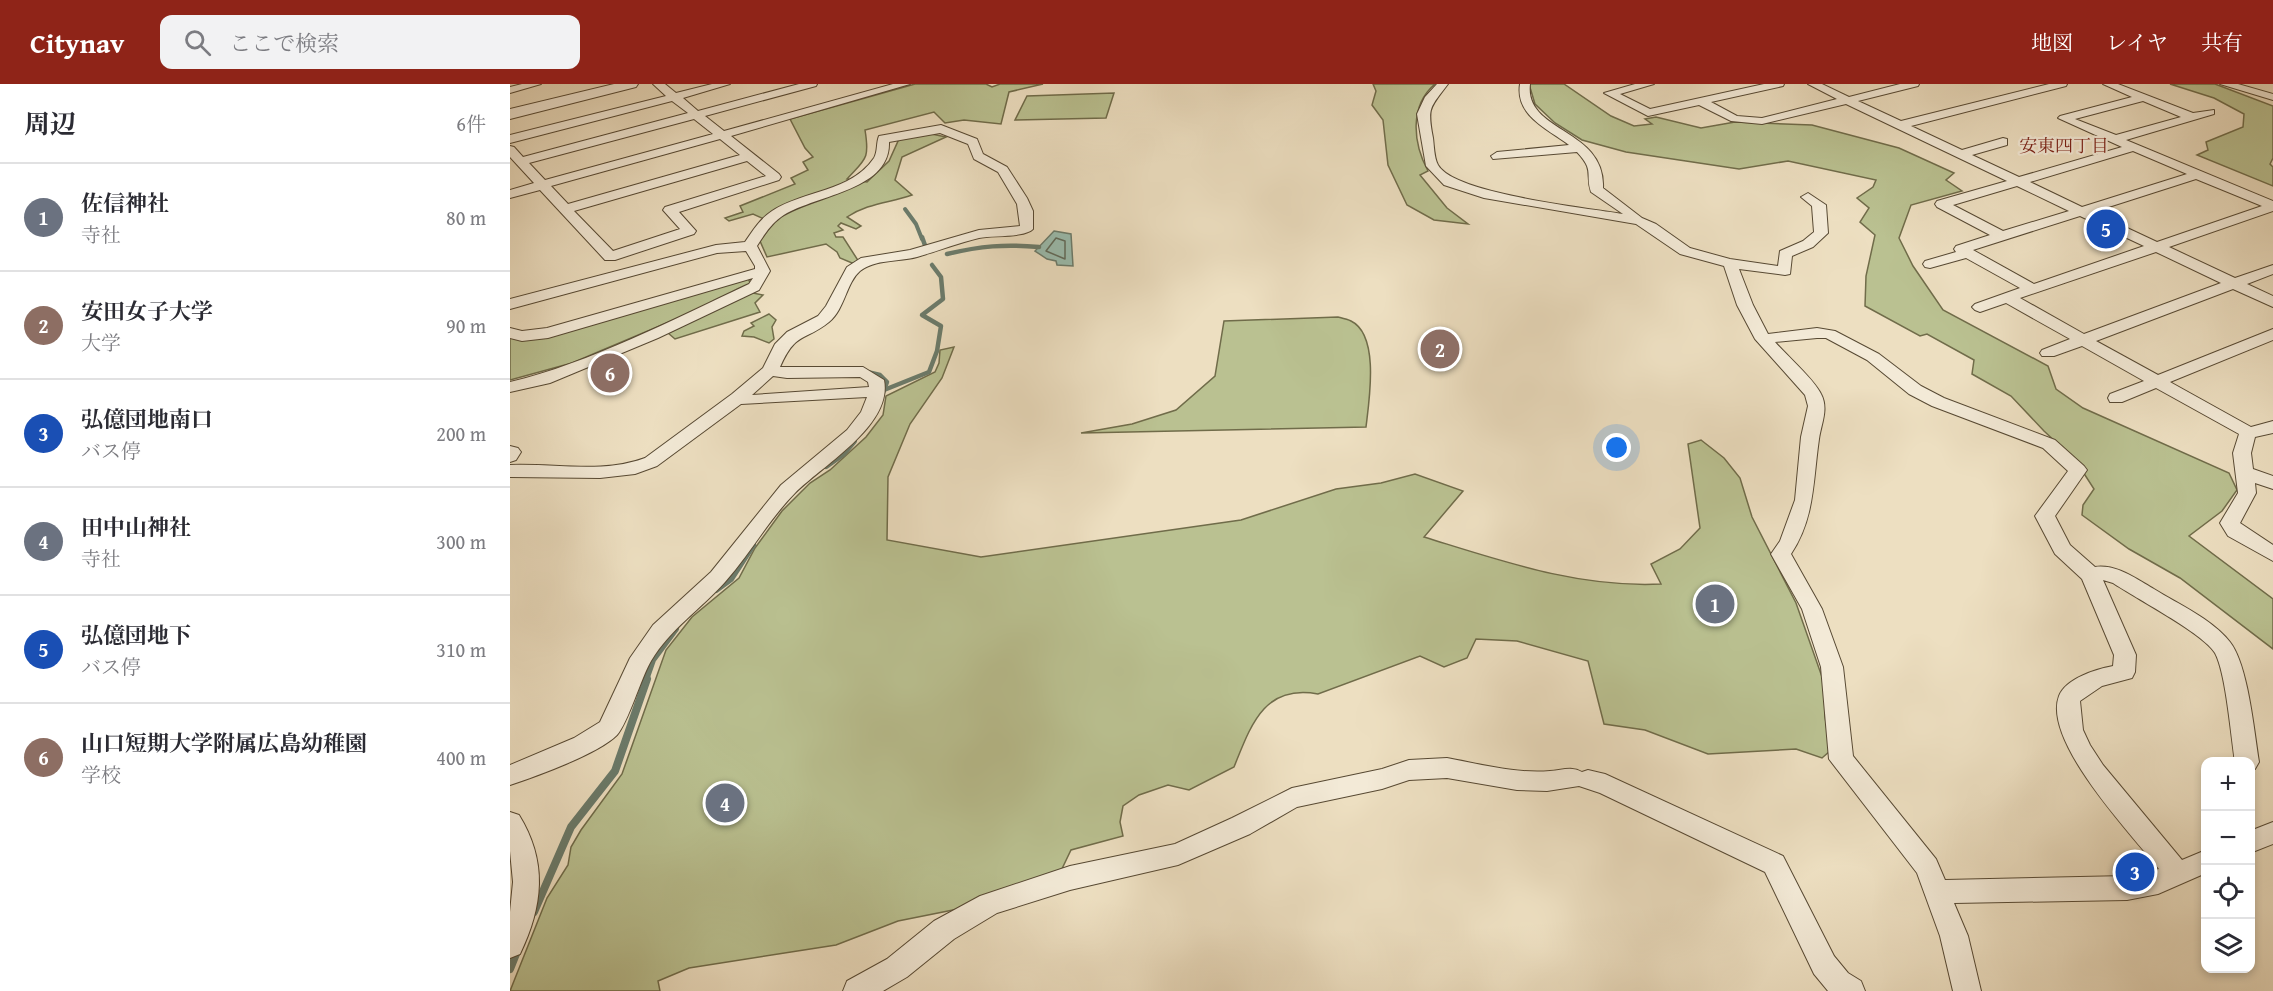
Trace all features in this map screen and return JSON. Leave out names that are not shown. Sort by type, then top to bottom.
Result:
[{"type":"street","points":[[510,90],[536,84]]},
{"type":"street","points":[[510,114],[631,84]]},
{"type":"street","points":[[510,150],[610,257],[689,231],[670,210],[775,177],[658,84]]},
{"type":"street","points":[[510,139],[725,84]]},
{"type":"street","points":[[521,161],[812,84]]},
{"type":"street","points":[[510,194],[905,84]]},
{"type":"street","points":[[1443,84],[1431,97],[1423,114],[1432,166],[1449,182],[1484,194],[1640,220]]},
{"type":"street","points":[[1525,84],[1524,94],[1527,105],[1558,132],[1574,141],[1591,161],[1599,180],[1596,189],[1640,220],[1654,226],[1669,242],[1681,249],[1730,263],[1785,271],[1785,254],[1808,244],[1821,233],[1819,205],[1808,197]]},
{"type":"street","points":[[1649,84],[1610,93],[1648,113],[1779,84]]},
{"type":"street","points":[[1813,84],[2273,302]]},
{"type":"street","points":[[1701,102],[1735,119],[1762,121],[1914,84]]},
{"type":"street","points":[[1900,125],[2062,84]]},
{"type":"street","points":[[2108,84],[2145,95],[2193,117]]},
{"type":"street","points":[[2225,84],[2273,97]]},
{"type":"street","points":[[2145,95],[2064,118],[2273,207]]},
{"type":"street","points":[[2115,139],[2210,112]]},
{"type":"street","points":[[510,387],[544,379],[652,335],[754,287],[762,279],[763,271],[750,246],[756,230],[778,212],[857,180],[870,171],[882,156],[883,138],[940,129],[973,142],[978,156],[1003,170],[1009,185],[1027,206],[1029,215],[1026,229],[980,234],[912,254],[866,261],[852,270],[833,308],[823,319],[793,335],[781,347],[770,370],[738,398],[651,462],[638,469],[617,473],[510,471]]},
{"type":"street","points":[[1961,154],[2003,142]]},
{"type":"street","points":[[2002,236],[1942,204],[2134,147]]},
{"type":"street","points":[[1497,156],[1580,148]]},
{"type":"street","points":[[565,209],[749,156]]},
{"type":"street","points":[[2032,289],[1961,249],[2197,175]]},
{"type":"street","points":[[1980,307],[2273,207]]},
{"type":"street","points":[[510,304],[716,249],[750,246]]},
{"type":"street","points":[[1930,264],[1968,253]]},
{"type":"street","points":[[1730,263],[1745,305],[1763,339],[1813,394],[1817,406],[1810,438],[1804,500],[1789,542],[1781,554],[1812,609],[1832,667],[1841,759],[1927,867],[1954,936],[1967,991]]},
{"type":"street","points":[[2048,353],[2273,268]]},
{"type":"street","points":[[510,333],[522,336],[548,333],[763,271]]},
{"type":"street","points":[[2008,298],[2248,432],[2263,431],[2273,426]]},
{"type":"street","points":[[1763,339],[1817,333],[1829,334],[1873,357],[1915,390],[1938,402],[2049,444],[2078,470],[2045,516],[2062,549],[2091,575],[2126,655],[2124,672],[2105,675],[2078,689],[2069,698],[2071,730],[2095,772],[2178,874]]},
{"type":"street","points":[[2116,398],[2273,334]]},
{"type":"street","points":[[510,775],[582,745],[609,728],[641,658],[661,630],[718,577],[788,489],[853,434],[868,413],[878,391],[876,380],[863,372],[787,373],[770,370]]},
{"type":"street","points":[[738,398],[748,400],[878,391]]},
{"type":"street","points":[[2248,432],[2242,453],[2247,493],[2230,523],[2235,531],[2271,550]]},
{"type":"street","points":[[510,451],[512,452],[510,456]]},
{"type":"street","points":[[2244,472],[2273,483]]},
{"type":"street","points":[[2091,575],[2103,573],[2120,578],[2208,635],[2223,648],[2230,666],[2246,757]]},
{"type":"street","points":[[857,991],[897,968],[944,930],[989,904],[1070,878],[1178,854],[1241,826],[1292,798],[1382,779],[1409,770],[1447,768],[1517,780],[1581,779],[1605,784],[1774,864],[1824,965],[1838,982],[1851,991]]},
{"type":"street","points":[[510,823],[519,834],[526,886],[521,920],[510,945]]},
{"type":"street","points":[[2255,840],[2273,833]]},
{"type":"street","points":[[1936,892],[2127,888],[2158,882],[2201,863]]},
{"type":"green space","points":[[915,84],[986,84],[992,87],[1000,84],[1043,84],[1009,92],[1001,124],[964,120],[945,123],[934,112],[865,130],[867,148],[865,158],[847,179],[867,182],[889,161],[899,139],[927,133],[946,137],[902,157],[895,180],[912,195],[855,212],[847,217],[861,226],[856,229],[841,223],[838,226],[843,230],[834,233],[836,237],[843,237],[859,262],[852,263],[840,258],[837,252],[826,244],[767,257],[760,241],[773,223],[753,214],[729,221],[725,218],[743,212],[740,206],[795,184],[791,178],[808,170],[803,162],[813,157],[805,148],[790,119]]},
{"type":"green space","points":[[1373,84],[1435,84],[1421,103],[1417,114],[1419,149],[1428,171],[1420,175],[1447,208],[1468,224],[1434,220],[1407,205],[1388,165],[1383,120],[1372,105],[1376,91]]},
{"type":"green space","points":[[1529,84],[1564,84],[1611,116],[1634,126],[1652,124],[1645,119],[1656,117],[1701,128],[1735,122],[1812,125],[1899,148],[1954,173],[1946,180],[1962,191],[1911,205],[1899,238],[1913,266],[1943,310],[2048,366],[2056,389],[2083,408],[2229,473],[2237,490],[2222,511],[2189,536],[2273,599],[2273,649],[2180,578],[2129,549],[2082,515],[2083,505],[2094,489],[2076,461],[2011,396],[1972,374],[1974,360],[1927,334],[1920,336],[1865,306],[1866,276],[1875,235],[1860,222],[1869,208],[1857,198],[1873,187],[1876,180],[1788,161],[1739,169],[1626,152],[1582,140],[1555,123],[1535,104]]},
{"type":"green space","points":[[2170,84],[2215,84],[2273,106],[2273,158],[2270,164],[2273,167],[2273,186],[2197,155],[2208,150],[2206,142],[2243,127],[2244,114],[2214,98]]},
{"type":"green space","points":[[1114,93],[1106,118],[1015,120],[1027,96]]},
{"type":"green space","points":[[748,278],[751,285],[733,295],[572,363],[510,380],[510,338]]},
{"type":"green space","points":[[748,292],[763,295],[755,303],[760,312],[675,339],[668,333]]},
{"type":"green space","points":[[769,314],[776,320],[772,327],[774,339],[769,343],[754,337],[742,336],[744,331],[754,326],[751,323]]},
{"type":"green space","points":[[1338,317],[1351,321],[1360,329],[1366,340],[1370,386],[1366,427],[1081,433],[1132,424],[1176,410],[1215,376],[1224,321]]},
{"type":"green space","points":[[954,347],[942,378],[910,424],[888,477],[887,540],[981,557],[1241,520],[1336,489],[1381,483],[1415,474],[1463,491],[1424,537],[1511,563],[1570,577],[1600,582],[1661,584],[1651,564],[1680,549],[1700,528],[1688,444],[1701,440],[1724,458],[1740,478],[1752,517],[1796,603],[1827,691],[1825,716],[1830,751],[1822,758],[1796,749],[1708,754],[1645,730],[1604,724],[1588,661],[1517,641],[1476,639],[1467,658],[1444,667],[1420,656],[1318,694],[1284,695],[1262,711],[1247,736],[1234,767],[1189,790],[1168,785],[1139,795],[1123,806],[1120,822],[1123,836],[1071,850],[1059,875],[963,908],[898,921],[836,945],[689,968],[658,981],[660,991],[510,991],[547,898],[568,865],[571,847],[622,774],[666,650],[692,617],[739,578],[755,548],[782,511],[810,483],[830,470],[866,437],[883,415],[886,396],[935,372],[939,363],[940,350]]},
{"type":"water","points":[[1054,231],[1071,234],[1073,266],[1057,265],[1056,261],[1047,259],[1035,251]]},
{"type":"waterway","points":[[905,209],[916,224],[922,239]]},
{"type":"waterway","points":[[922,237],[926,248]]},
{"type":"waterway","points":[[947,254],[993,246],[1039,247]]},
{"type":"waterway","points":[[884,390],[929,372],[937,351],[941,326],[922,315],[943,299],[941,277],[932,265]]},
{"type":"waterway","points":[[863,371],[880,375],[887,382],[884,390]]},
{"type":"waterway","points":[[881,398],[884,390]]},
{"type":"waterway","points":[[826,466],[843,454],[854,441]]},
{"type":"waterway","points":[[716,590],[731,579],[753,545]]},
{"type":"waterway","points":[[646,680],[653,660],[676,629]]},
{"type":"waterway","points":[[534,912],[571,827],[615,771],[647,679]]},
{"type":"waterway","points":[[510,969],[518,949]]},
{"type":"place","name":"弘億団地下","points":[[2106,229]]},
{"type":"place","name":"安田女子大学","points":[[1440,349]]},
{"type":"place","name":"山口短期大学附属広島幼稚園","points":[[610,373]]},
{"type":"place","name":"佐信神社","points":[[1715,604]]},
{"type":"place","name":"田中山神社","points":[[725,803]]},
{"type":"place","name":"弘億団地南口","points":[[2135,872]]},
{"type":"district","name":"安東四丁目","points":[[2064,145]]}]
